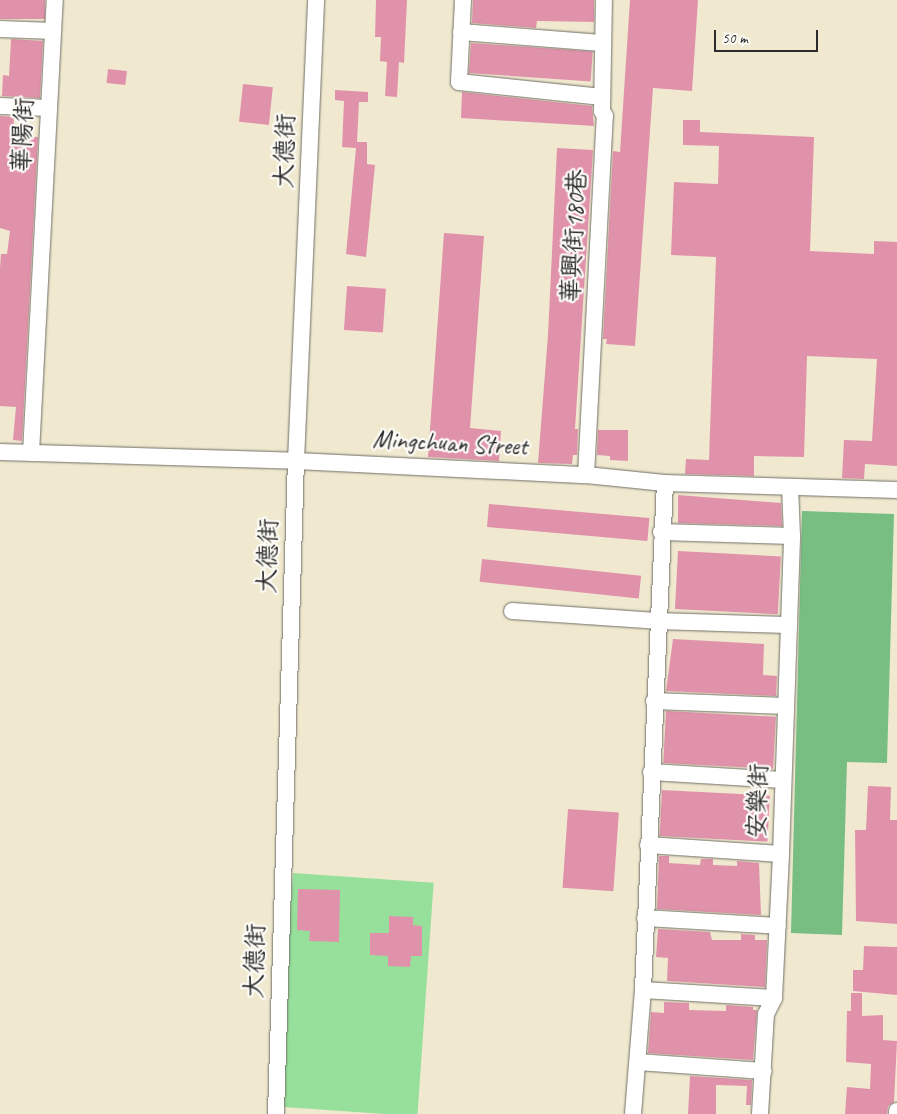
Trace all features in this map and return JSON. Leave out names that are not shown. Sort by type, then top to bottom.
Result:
[{"type":"street","name":"華陽街","points":[[31,453],[55,0]]},
{"type":"street","name":"大德街","points":[[276,1114],[296,461],[316,0]]},
{"type":"street","points":[[463,0],[459,82],[602,96]]},
{"type":"street","name":"華興街180巷","points":[[586,475],[605,116],[602,111],[604,0]]},
{"type":"street","points":[[0,29],[53,31]]},
{"type":"street","points":[[461,32],[602,43]]},
{"type":"street","points":[[0,106],[49,108]]},
{"type":"street","name":"Mingchuan Street","points":[[0,452],[296,461],[586,475],[665,483],[897,490]]},
{"type":"street","points":[[633,1114],[643,990],[657,621],[665,483]]},
{"type":"street","name":"安樂街","points":[[760,1114],[766,1014],[774,998],[778,926],[787,625],[792,536],[790,487]]},
{"type":"street","points":[[661,532],[792,536]]},
{"type":"street","points":[[512,611],[657,621],[787,625]]},
{"type":"street","points":[[654,701],[786,706]]},
{"type":"street","points":[[651,772],[783,780]]},
{"type":"street","points":[[648,845],[781,854]]},
{"type":"street","points":[[645,918],[778,926]]},
{"type":"street","points":[[643,990],[774,998]]},
{"type":"street","points":[[638,1062],[764,1072]]},
{"type":"green space","points":[[802,511],[894,514],[887,763],[847,762],[842,935],[791,933]]},
{"type":"green space","points":[[293,873],[434,883],[417,1114],[385,1114],[277,1106]]},
{"type":"building","points":[[0,0],[45,0],[45,19],[0,19]]},
{"type":"building","points":[[376,0],[407,0],[404,63],[399,62],[397,97],[385,96],[387,62],[380,61],[381,37],[375,37]]},
{"type":"building","points":[[473,0],[594,0],[594,22],[537,21],[536,28],[472,23]]},
{"type":"building","points":[[630,0],[698,0],[692,91],[653,88],[635,346],[606,344],[607,339],[603,339],[613,151],[620,152]]},
{"type":"building","points":[[11,39],[43,41],[40,98],[2,96],[3,75],[9,76]]},
{"type":"building","points":[[471,43],[593,52],[591,81],[469,73]]},
{"type":"building","points":[[108,69],[127,71],[125,85],[107,83]]},
{"type":"building","points":[[243,84],[273,87],[269,125],[239,122]]},
{"type":"building","points":[[335,90],[368,92],[368,102],[359,102],[357,142],[367,142],[367,164],[375,165],[366,257],[346,254],[356,148],[342,147],[344,101],[335,100]]},
{"type":"building","points":[[462,92],[592,106],[594,126],[461,118]]},
{"type":"building","points":[[0,116],[14,117],[13,136],[38,137],[22,441],[13,440],[16,407],[0,406],[0,268],[1,254],[7,254],[10,231],[0,228]]},
{"type":"building","points":[[683,120],[700,120],[700,132],[814,137],[810,251],[874,254],[874,241],[897,242],[897,466],[865,464],[864,479],[842,478],[844,440],[872,441],[877,359],[807,356],[804,457],[754,456],[754,476],[685,474],[686,459],[709,460],[716,257],[671,255],[674,182],[718,184],[719,146],[683,145]]},
{"type":"building","points":[[557,148],[593,150],[575,429],[578,429],[577,455],[573,455],[572,464],[538,463],[548,335]]},
{"type":"building","points":[[444,233],[484,236],[470,428],[501,431],[499,461],[428,457]]},
{"type":"building","points":[[347,286],[386,289],[383,333],[344,330]]},
{"type":"building","points":[[598,430],[628,430],[628,461],[610,460],[610,456],[597,455]]},
{"type":"building","points":[[678,495],[781,503],[782,526],[678,523]]},
{"type":"building","points":[[489,504],[649,518],[647,541],[487,527]]},
{"type":"building","points":[[678,551],[781,556],[778,614],[675,609]]},
{"type":"building","points":[[482,559],[641,576],[639,599],[480,582]]},
{"type":"building","points":[[673,639],[764,644],[763,675],[777,676],[776,696],[666,691]]},
{"type":"building","points":[[666,711],[776,717],[773,769],[663,763]]},
{"type":"building","points":[[868,786],[891,787],[890,820],[897,820],[897,924],[856,921],[855,830],[866,830]]},
{"type":"building","points":[[662,790],[770,796],[767,842],[660,836]]},
{"type":"building","points":[[568,809],[619,813],[613,891],[562,888]]},
{"type":"building","points":[[659,856],[669,856],[669,863],[700,865],[701,859],[713,859],[713,865],[737,866],[737,861],[759,863],[761,915],[657,909]]},
{"type":"building","points":[[298,889],[340,890],[339,942],[309,941],[310,931],[297,930]]},
{"type":"building","points":[[389,916],[413,917],[413,925],[422,926],[422,956],[411,956],[410,967],[388,966],[388,956],[370,955],[370,933],[389,933]]},
{"type":"building","points":[[658,929],[710,932],[712,940],[741,940],[741,934],[755,935],[755,940],[767,940],[765,987],[667,981],[668,958],[656,957]]},
{"type":"building","points":[[864,946],[897,947],[897,995],[853,991],[853,970],[863,970]]},
{"type":"building","points":[[851,993],[862,993],[862,1016],[883,1015],[883,1040],[897,1041],[894,1102],[888,1106],[887,1114],[845,1114],[847,1087],[870,1089],[871,1064],[846,1062],[847,1011],[851,1011]]},
{"type":"building","points":[[664,1002],[689,1003],[689,1010],[726,1011],[726,1005],[753,1007],[753,1010],[757,1010],[753,1060],[648,1053],[651,1012],[664,1013]]},
{"type":"building","points":[[690,1076],[752,1080],[751,1105],[746,1105],[747,1086],[716,1085],[716,1114],[688,1114]]}]
